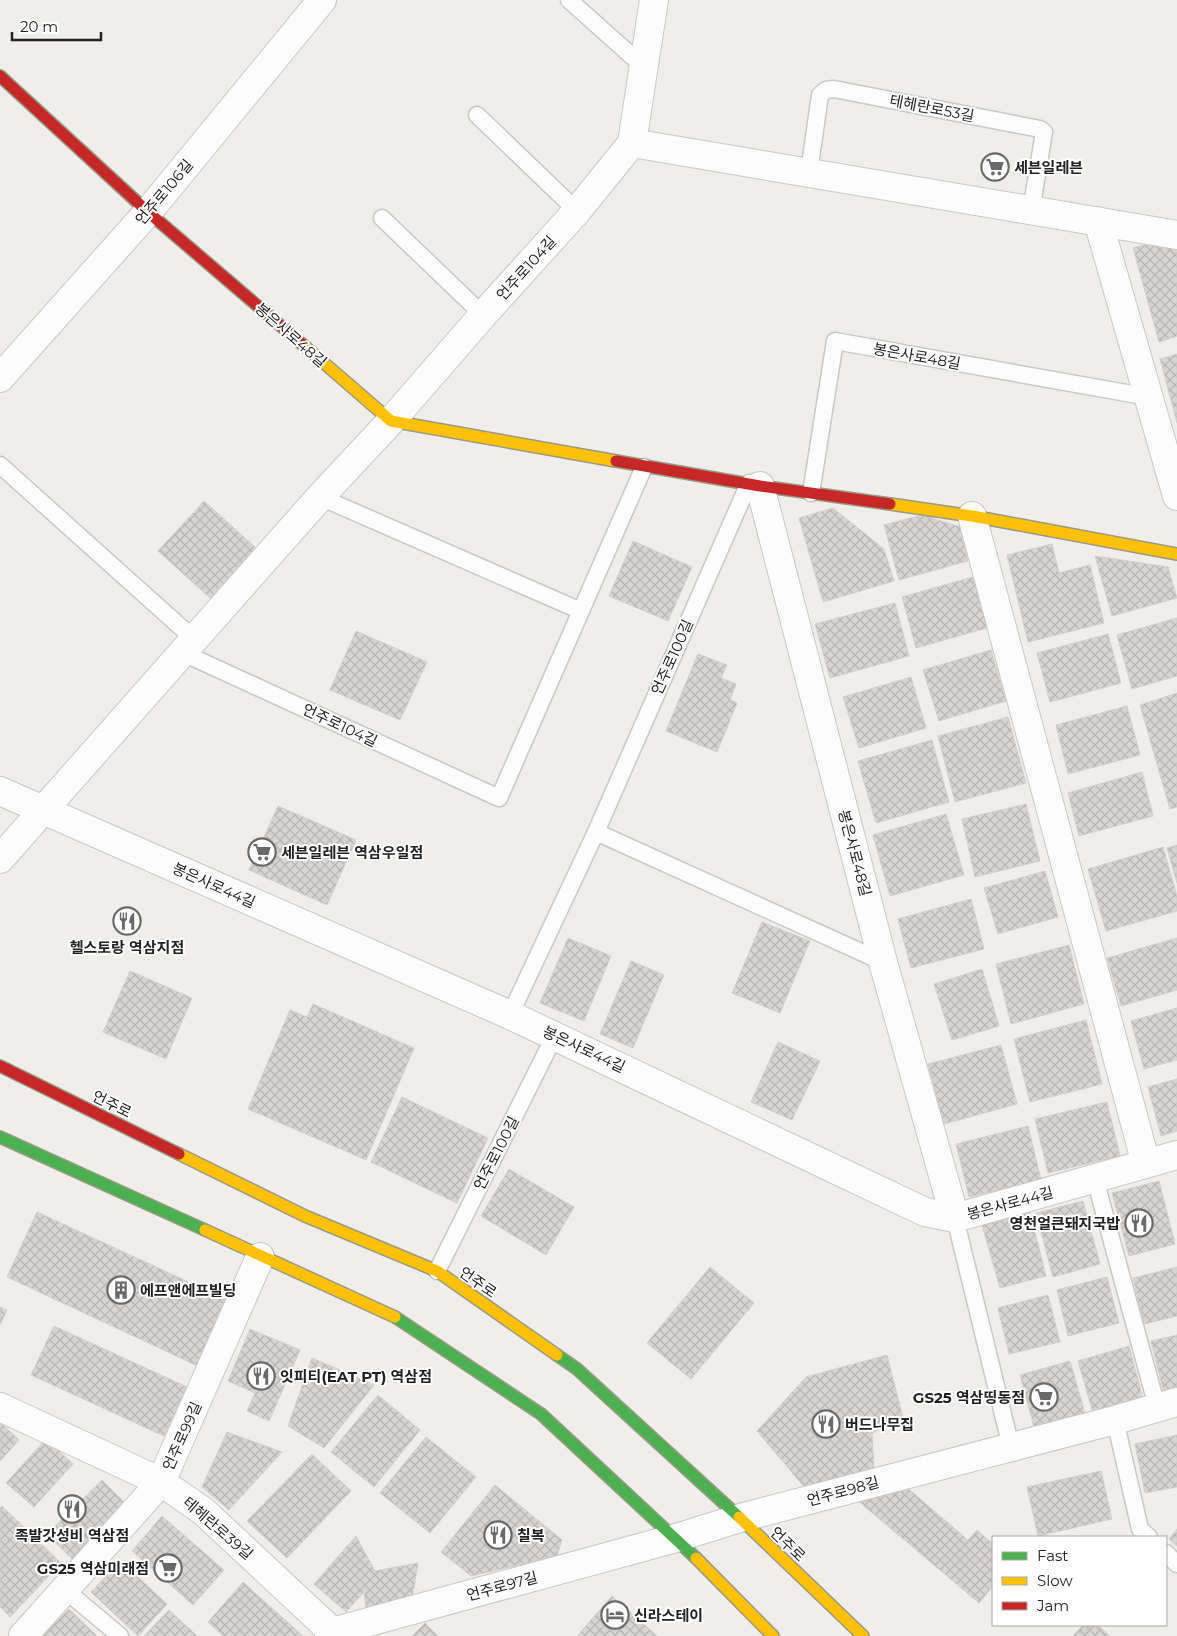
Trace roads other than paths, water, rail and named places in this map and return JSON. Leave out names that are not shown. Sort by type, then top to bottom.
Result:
[{"type":"main road","name":"봉은사로48길","points":[[0,76],[148,212],[390,421]]},
{"type":"main road","points":[[390,421],[754,485],[972,516],[1177,554]]},
{"type":"main road","name":"언주로","points":[[0,1066],[305,1216],[437,1271],[577,1369],[740,1518],[863,1636]]},
{"type":"main road","points":[[0,1137],[397,1318],[541,1414],[676,1538],[773,1636]]},
{"type":"street","name":"언주로106길","points":[[0,378],[148,212],[322,0]]},
{"type":"street","name":"언주로104길","points":[[0,859],[188,645],[577,212],[632,143],[654,0]]},
{"type":"street","points":[[632,143],[1177,235]]},
{"type":"street","points":[[1098,222],[1177,496]]},
{"type":"street","name":"봉은사로48길","points":[[754,485],[954,1218]]},
{"type":"street","points":[[972,516],[1146,1164]]},
{"type":"street","name":"봉은사로44길","points":[[0,791],[510,1014],[925,1212],[954,1218],[1177,1155]]},
{"type":"street","name":"언주로99길","points":[[23,1636],[161,1482],[260,1257]]},
{"type":"street","name":"언주로98길","points":[[676,1538],[740,1518],[1115,1420],[1167,1404]]},
{"type":"street","name":"테헤란로39길","points":[[0,1407],[161,1482],[203,1511],[333,1635]]},
{"type":"street","name":"언주로97길","points":[[333,1635],[676,1538]]},
{"type":"lane","points":[[569,0],[644,67]]},
{"type":"lane","name":"테헤란로53길","points":[[809,172],[820,95],[826,90],[834,89],[1040,129],[1044,132],[1031,211]]},
{"type":"lane","points":[[477,114],[577,212]]},
{"type":"lane","points":[[382,218],[483,315]]},
{"type":"lane","name":"봉은사로48길","points":[[811,493],[835,342],[1149,396]]},
{"type":"lane","name":"언주로104길","points":[[0,465],[188,645],[498,798],[581,611]]},
{"type":"lane","points":[[320,497],[581,611],[644,467]]},
{"type":"lane","name":"언주로100길","points":[[510,1014],[596,832],[754,485]]},
{"type":"lane","points":[[596,832],[883,962]]},
{"type":"lane","name":"언주로100길","points":[[437,1271],[555,1035]]},
{"type":"lane","name":"언주로98길","points":[[1095,1179],[1167,1404]]},
{"type":"lane","points":[[954,1218],[1012,1446]]},
{"type":"lane","points":[[1115,1420],[1140,1529],[1148,1536]]},
{"type":"lane","points":[[1167,1554],[1177,1564]]},
{"type":"lane","points":[[64,1589],[120,1636]]},
{"type":"place","name":"세븐일레븐","points":[[995,167]]},
{"type":"place","name":"세븐일레븐 역삼우일점","points":[[262,852]]},
{"type":"place","name":"헬스토랑 역삼지점","points":[[127,921]]},
{"type":"place","name":"영천얼큰돼지국밥","points":[[1139,1223]]},
{"type":"place","name":"에프앤에프빌딩","points":[[121,1290]]},
{"type":"place","name":"잇피티(EAT PT) 역삼점","points":[[261,1376]]},
{"type":"place","name":"GS25 역삼띵동점","points":[[1044,1397]]},
{"type":"place","name":"버드나무집","points":[[826,1424]]},
{"type":"place","name":"족발갓성비 역삼점","points":[[72,1509]]},
{"type":"place","name":"칠복","points":[[498,1535]]},
{"type":"place","name":"GS25 역삼미래점","points":[[168,1568]]},
{"type":"place","name":"신라스테이","points":[[615,1615]]}]
